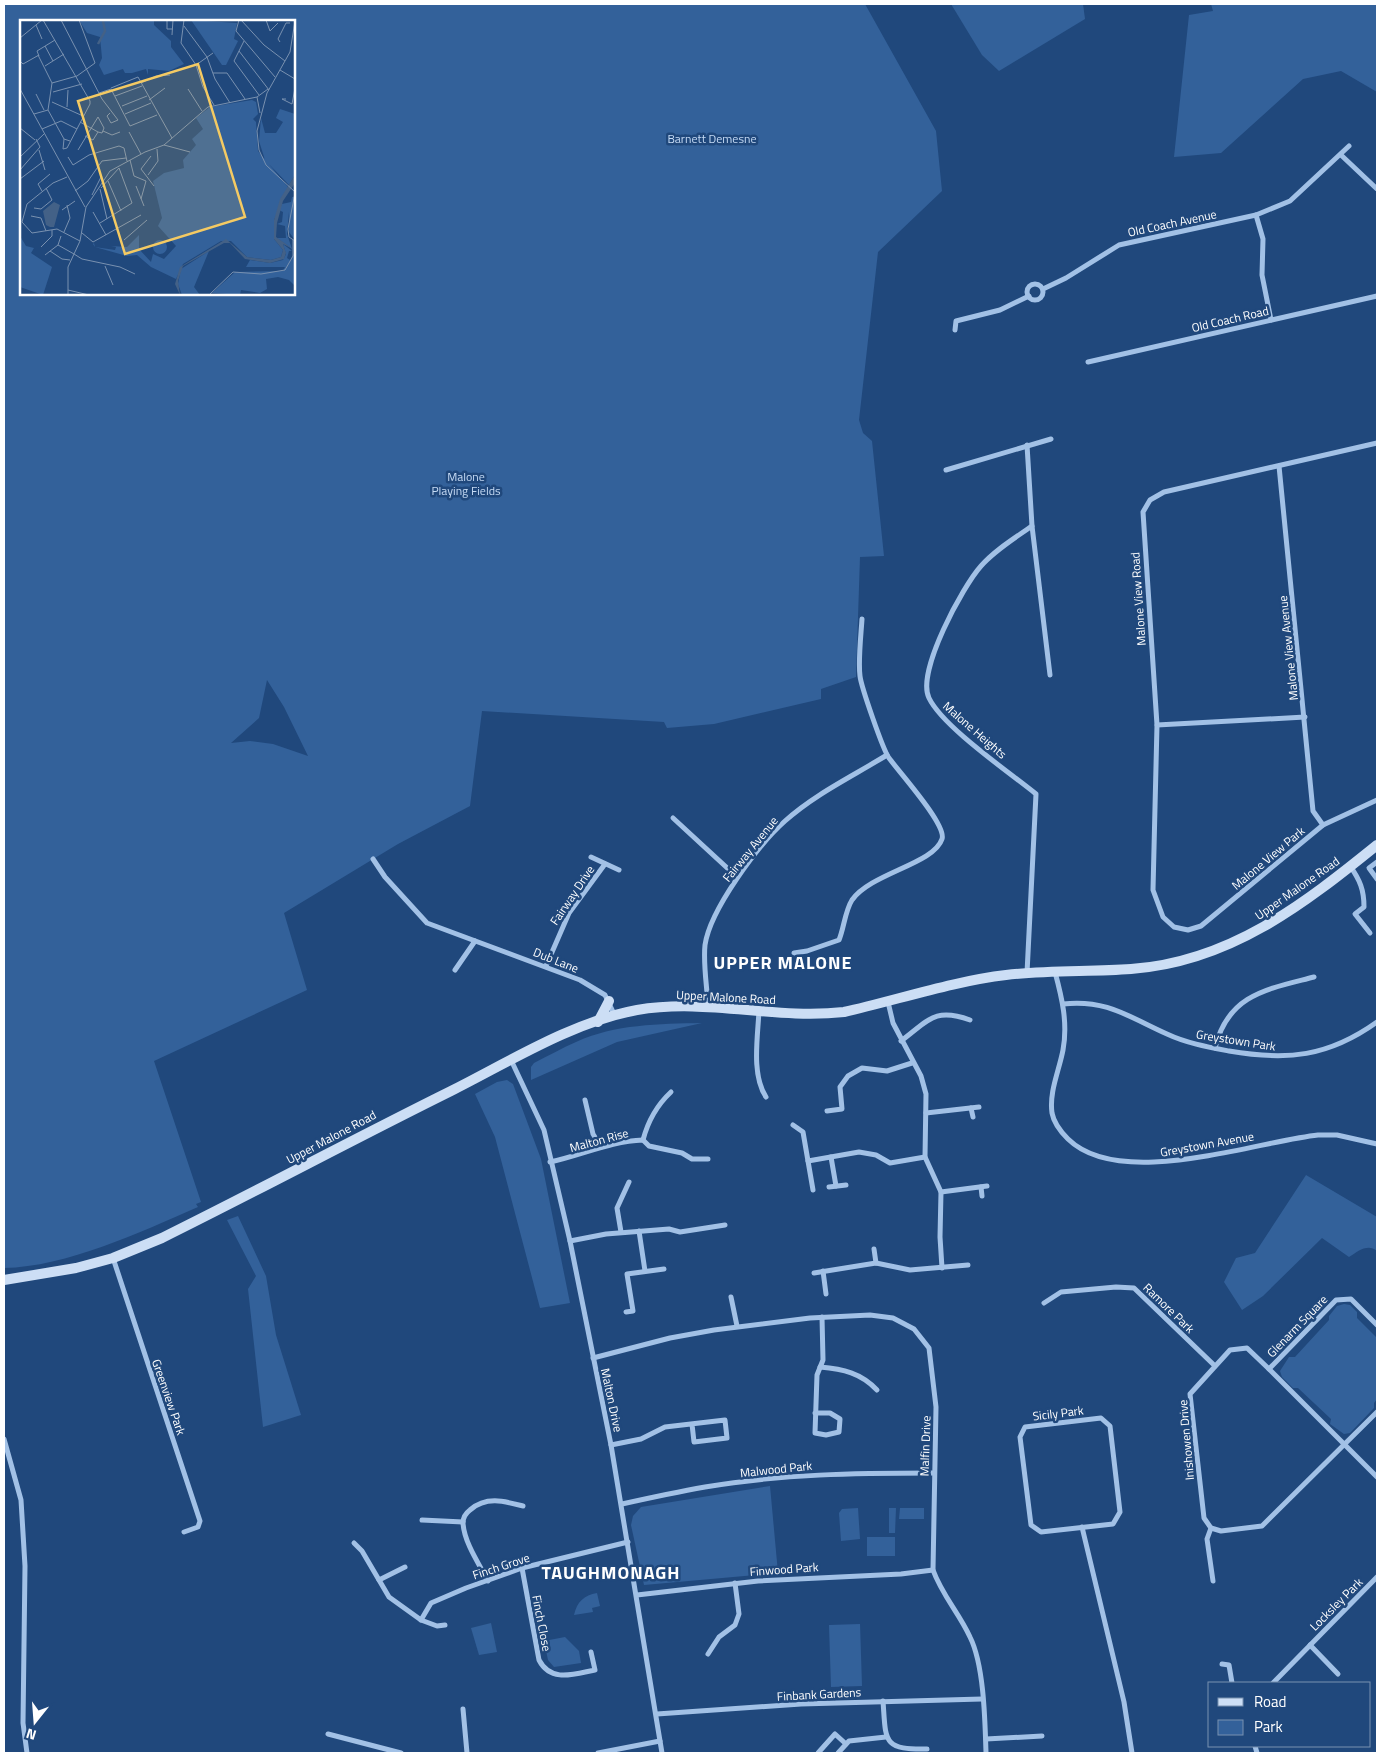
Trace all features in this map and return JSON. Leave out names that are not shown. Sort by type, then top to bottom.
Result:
[{"type":"main road","name":"Upper Malone Road","points":[[4,1280],[38,1276],[112,1258],[162,1238],[511,1060],[556,1038],[615,1016],[637,1010],[673,1006],[708,1006],[824,1014],[888,1002],[976,981],[1026,973],[1133,969],[1180,960],[1223,947],[1272,924],[1377,845]]},
{"type":"main road","points":[[598,1022],[609,1001]]},
{"type":"street","name":"Old Coach Avenue","points":[[1043,289],[1066,278],[1119,245],[1256,215],[1290,201],[1349,146]]},
{"type":"street","points":[[1341,155],[1377,189]]},
{"type":"street","points":[[1256,215],[1263,238],[1262,274],[1271,320]]},
{"type":"street","name":"Old Coach Avenue","points":[[1029,296],[1029,288],[1033,284],[1043,289]]},
{"type":"street","name":"Old Coach Avenue","points":[[1029,296],[1034,300],[1039,299],[1042,296],[1043,289]]},
{"type":"street","name":"Old Coach Avenue","points":[[955,330],[956,321],[1000,310],[1029,296]]},
{"type":"street","name":"Old Coach Road","points":[[1088,362],[1377,296]]},
{"type":"street","points":[[946,470],[1051,439]]},
{"type":"street","name":"Malone View Road","points":[[1174,927],[1163,917],[1153,890],[1157,725],[1143,512],[1150,500],[1164,492],[1377,443]]},
{"type":"street","points":[[1027,445],[1032,526],[1050,675]]},
{"type":"street","name":"Malone View Avenue","points":[[1279,466],[1313,811],[1323,825]]},
{"type":"street","name":"Malone Heights","points":[[1026,973],[1036,794],[959,732],[937,711],[927,696],[929,674],[942,629],[966,586],[981,566],[997,551],[1032,526]]},
{"type":"street","points":[[794,953],[807,952],[839,940],[852,900],[876,880],[920,861],[940,844],[943,832],[931,813],[887,756],[860,676],[862,619]]},
{"type":"street","points":[[1157,725],[1305,717]]},
{"type":"street","name":"Fairway Avenue","points":[[708,1006],[705,945],[710,927],[737,877],[784,822],[829,789],[887,756]]},
{"type":"street","name":"Malone View Park","points":[[1174,927],[1188,930],[1201,926],[1323,825],[1377,800]]},
{"type":"street","points":[[672,818],[737,877]]},
{"type":"street","name":"Fairway Drive","points":[[591,857],[619,870]]},
{"type":"street","name":"Dub Lane","points":[[373,859],[385,877],[427,923],[546,966],[599,990],[609,1001],[615,1016]]},
{"type":"street","points":[[1377,862],[1369,868],[1377,879]]},
{"type":"street","name":"Fairway Drive","points":[[546,966],[569,913],[605,864]]},
{"type":"street","points":[[1350,866],[1364,892],[1364,907],[1355,914],[1370,933]]},
{"type":"street","points":[[455,970],[475,941]]},
{"type":"street","name":"Greystown Avenue","points":[[1055,972],[1063,1004],[1065,1037],[1052,1096],[1052,1113],[1057,1127],[1070,1141],[1094,1155],[1131,1161],[1164,1162],[1318,1134],[1336,1134],[1377,1144]]},
{"type":"street","points":[[1215,1048],[1218,1036],[1227,1018],[1254,994],[1265,989],[1314,976]]},
{"type":"street","points":[[888,1002],[893,1023],[912,1063],[921,1076],[926,1094],[924,1133],[926,1157],[941,1192],[940,1237],[942,1268]]},
{"type":"street","name":"Greystown Park","points":[[1063,1004],[1098,1004],[1115,1009],[1167,1034],[1215,1048],[1260,1056],[1280,1057],[1306,1054],[1341,1045],[1377,1022]]},
{"type":"street","points":[[759,1010],[757,1050],[761,1088],[766,1097]]},
{"type":"street","points":[[901,1041],[927,1019],[936,1015],[946,1014],[970,1020]]},
{"type":"street","name":"Malton Drive","points":[[511,1060],[544,1130],[570,1241],[622,1504],[662,1753]]},
{"type":"street","points":[[827,1110],[842,1109],[840,1087],[848,1076],[862,1068],[887,1071],[912,1063]]},
{"type":"street","points":[[643,1140],[652,1116],[661,1102],[671,1092]]},
{"type":"street","points":[[585,1100],[593,1134],[601,1147]]},
{"type":"street","points":[[926,1113],[979,1107]]},
{"type":"street","points":[[971,1108],[973,1117]]},
{"type":"street","points":[[793,1125],[803,1132],[813,1190]]},
{"type":"street","name":"Malton Rise","points":[[550,1162],[584,1154],[601,1147],[643,1140],[649,1146],[682,1153],[692,1159],[708,1159]]},
{"type":"street","points":[[808,1161],[859,1152],[876,1155],[890,1162],[926,1157]]},
{"type":"street","points":[[830,1157],[836,1186]]},
{"type":"street","points":[[620,1232],[617,1208],[629,1182]]},
{"type":"street","points":[[829,1188],[846,1185]]},
{"type":"street","points":[[941,1192],[984,1186],[982,1196]]},
{"type":"street","points":[[570,1241],[620,1232],[669,1229],[680,1232],[725,1225]]},
{"type":"street","points":[[639,1231],[645,1271]]},
{"type":"street","points":[[874,1249],[876,1263]]},
{"type":"street","name":"Greenview Park","points":[[112,1258],[200,1521],[198,1526],[184,1532]]},
{"type":"street","points":[[814,1273],[876,1263],[910,1270],[968,1265]]},
{"type":"street","points":[[626,1312],[632,1311],[627,1274],[664,1268]]},
{"type":"street","points":[[823,1271],[826,1294]]},
{"type":"street","name":"Ramore Park","points":[[1044,1303],[1061,1292],[1116,1287],[1134,1288],[1215,1366]]},
{"type":"street","points":[[731,1297],[737,1326]]},
{"type":"street","name":"Glenarm Square","points":[[1377,1325],[1351,1299],[1336,1300],[1269,1369],[1377,1477]]},
{"type":"street","name":"Malfin Drive","points":[[593,1358],[670,1338],[737,1326],[822,1317],[870,1315],[893,1318],[914,1329],[929,1348],[936,1407],[933,1570],[941,1590],[970,1635],[979,1657],[986,1753]]},
{"type":"street","points":[[815,1413],[830,1413],[840,1420],[839,1432],[826,1435],[815,1432],[815,1413],[818,1375],[823,1360],[822,1317]]},
{"type":"street","name":"Inishowen Drive","points":[[1213,1581],[1207,1539],[1211,1528],[1204,1518],[1190,1394],[1230,1350],[1247,1348],[1269,1369]]},
{"type":"street","points":[[820,1367],[850,1371],[868,1380],[878,1390]]},
{"type":"street","points":[[1211,1528],[1221,1531],[1262,1526],[1345,1446],[1377,1412]]},
{"type":"street","name":"Sicily Park","points":[[1101,1418],[1110,1426],[1120,1512],[1113,1524],[1082,1528],[1041,1532],[1031,1525],[1020,1437],[1025,1427],[1101,1418]]},
{"type":"street","points":[[611,1445],[641,1439],[665,1427],[725,1420],[727,1438],[694,1442],[692,1424]]},
{"type":"street","points":[[4,1439],[21,1500],[25,1566],[23,1723],[27,1753]]},
{"type":"street","name":"Malwood Park","points":[[622,1504],[704,1487],[798,1476],[848,1473],[934,1473]]},
{"type":"street","points":[[488,1581],[468,1541],[463,1522],[465,1514],[478,1504],[497,1500],[523,1506]]},
{"type":"street","points":[[422,1520],[463,1522]]},
{"type":"street","points":[[1082,1528],[1124,1702],[1132,1753]]},
{"type":"street","name":"Finch Grove","points":[[421,1620],[431,1604],[522,1568],[628,1542]]},
{"type":"street","points":[[354,1543],[366,1558],[389,1597],[421,1620],[437,1626],[445,1625]]},
{"type":"street","points":[[379,1580],[405,1567]]},
{"type":"street","name":"Finch Close","points":[[522,1568],[540,1660],[544,1668],[555,1675],[595,1670],[591,1652]]},
{"type":"street","name":"Finwood Park","points":[[637,1595],[735,1583],[901,1574],[933,1570]]},
{"type":"street","name":"Locksley Park","points":[[1273,1682],[1376,1580]]},
{"type":"street","points":[[708,1654],[719,1637],[735,1625],[739,1614],[735,1583]]},
{"type":"street","name":"Locksley Park","points":[[1310,1645],[1338,1674]]},
{"type":"street","points":[[1222,1664],[1229,1664],[1232,1682]]},
{"type":"street","name":"Finbank Gardens","points":[[657,1714],[883,1701],[982,1700]]},
{"type":"street","points":[[883,1701],[886,1737],[894,1746],[904,1750],[927,1749]]},
{"type":"street","points":[[463,1709],[467,1753]]},
{"type":"street","points":[[328,1734],[401,1753]]},
{"type":"street","points":[[818,1753],[835,1734],[846,1744]]},
{"type":"street","points":[[986,1739],[1042,1736]]},
{"type":"street","points":[[838,1753],[849,1741],[886,1737]]},
{"type":"street","points":[[598,1753],[660,1741]]},
{"type":"green space","points":[[4,4],[865,4],[936,131],[942,191],[878,252],[859,420],[863,433],[872,441],[884,556],[860,557],[856,677],[821,689],[821,699],[714,724],[667,728],[664,722],[482,711],[470,806],[398,844],[284,913],[307,990],[154,1061],[201,1202],[196,1204],[198,1207],[128,1237],[78,1255],[28,1266],[4,1268]],"holes":[[[267,680],[284,707],[308,756],[273,744],[250,741],[231,743],[259,718]]]},
{"type":"green space","points":[[951,4],[1083,4],[1085,19],[999,71],[982,55]]},
{"type":"green space","points":[[1211,4],[1377,4],[1377,92],[1341,71],[1303,79],[1221,153],[1174,157],[1189,15],[1213,11]]},
{"type":"green space","points":[[702,1023],[617,1042],[531,1080],[531,1067],[534,1063],[591,1036],[638,1026]]},
{"type":"green space","points":[[507,1080],[513,1084],[541,1159],[570,1303],[540,1308],[495,1137],[475,1094],[497,1082]]},
{"type":"green space","points":[[1306,1175],[1377,1217],[1377,1251],[1367,1248],[1359,1250],[1349,1257],[1322,1238],[1263,1296],[1242,1310],[1224,1282],[1236,1258],[1255,1253]]},
{"type":"green space","points":[[238,1216],[266,1276],[276,1335],[301,1415],[263,1427],[248,1289],[256,1276],[227,1220]]},
{"type":"green space","points":[[1350,1305],[1357,1312],[1357,1318],[1377,1338],[1377,1399],[1374,1403],[1374,1408],[1350,1433],[1344,1434],[1330,1424],[1331,1419],[1298,1388],[1293,1388],[1282,1377],[1280,1371],[1289,1357],[1295,1357],[1329,1320],[1329,1316],[1337,1306]]},
{"type":"green space","points":[[770,1486],[778,1573],[644,1585],[631,1525],[633,1516],[641,1507]]},
{"type":"green space","points":[[858,1508],[860,1539],[841,1541],[839,1513],[842,1509]]},
{"type":"green space","points":[[889,1508],[896,1508],[895,1533],[889,1533]]},
{"type":"green space","points":[[900,1508],[924,1508],[924,1519],[899,1519]]},
{"type":"green space","points":[[867,1537],[895,1537],[895,1556],[867,1556]]},
{"type":"green space","points":[[597,1593],[600,1606],[592,1608],[593,1612],[574,1615],[577,1606],[582,1600],[588,1595]]},
{"type":"green space","points":[[491,1623],[497,1652],[479,1655],[471,1628]]},
{"type":"green space","points":[[860,1624],[862,1686],[831,1687],[829,1625]]},
{"type":"green space","points":[[565,1637],[579,1651],[581,1663],[554,1667],[548,1660],[544,1641]]},
{"type":"district","name":"UPPER MALONE","points":[[783,962]]},
{"type":"district","name":"TAUGHMONAGH","points":[[611,1572]]},
{"type":"park label","name":"Barnett Demesne","points":[[712,138]]},
{"type":"park label","name":"Malone Playing Fields","points":[[466,483]]}]
